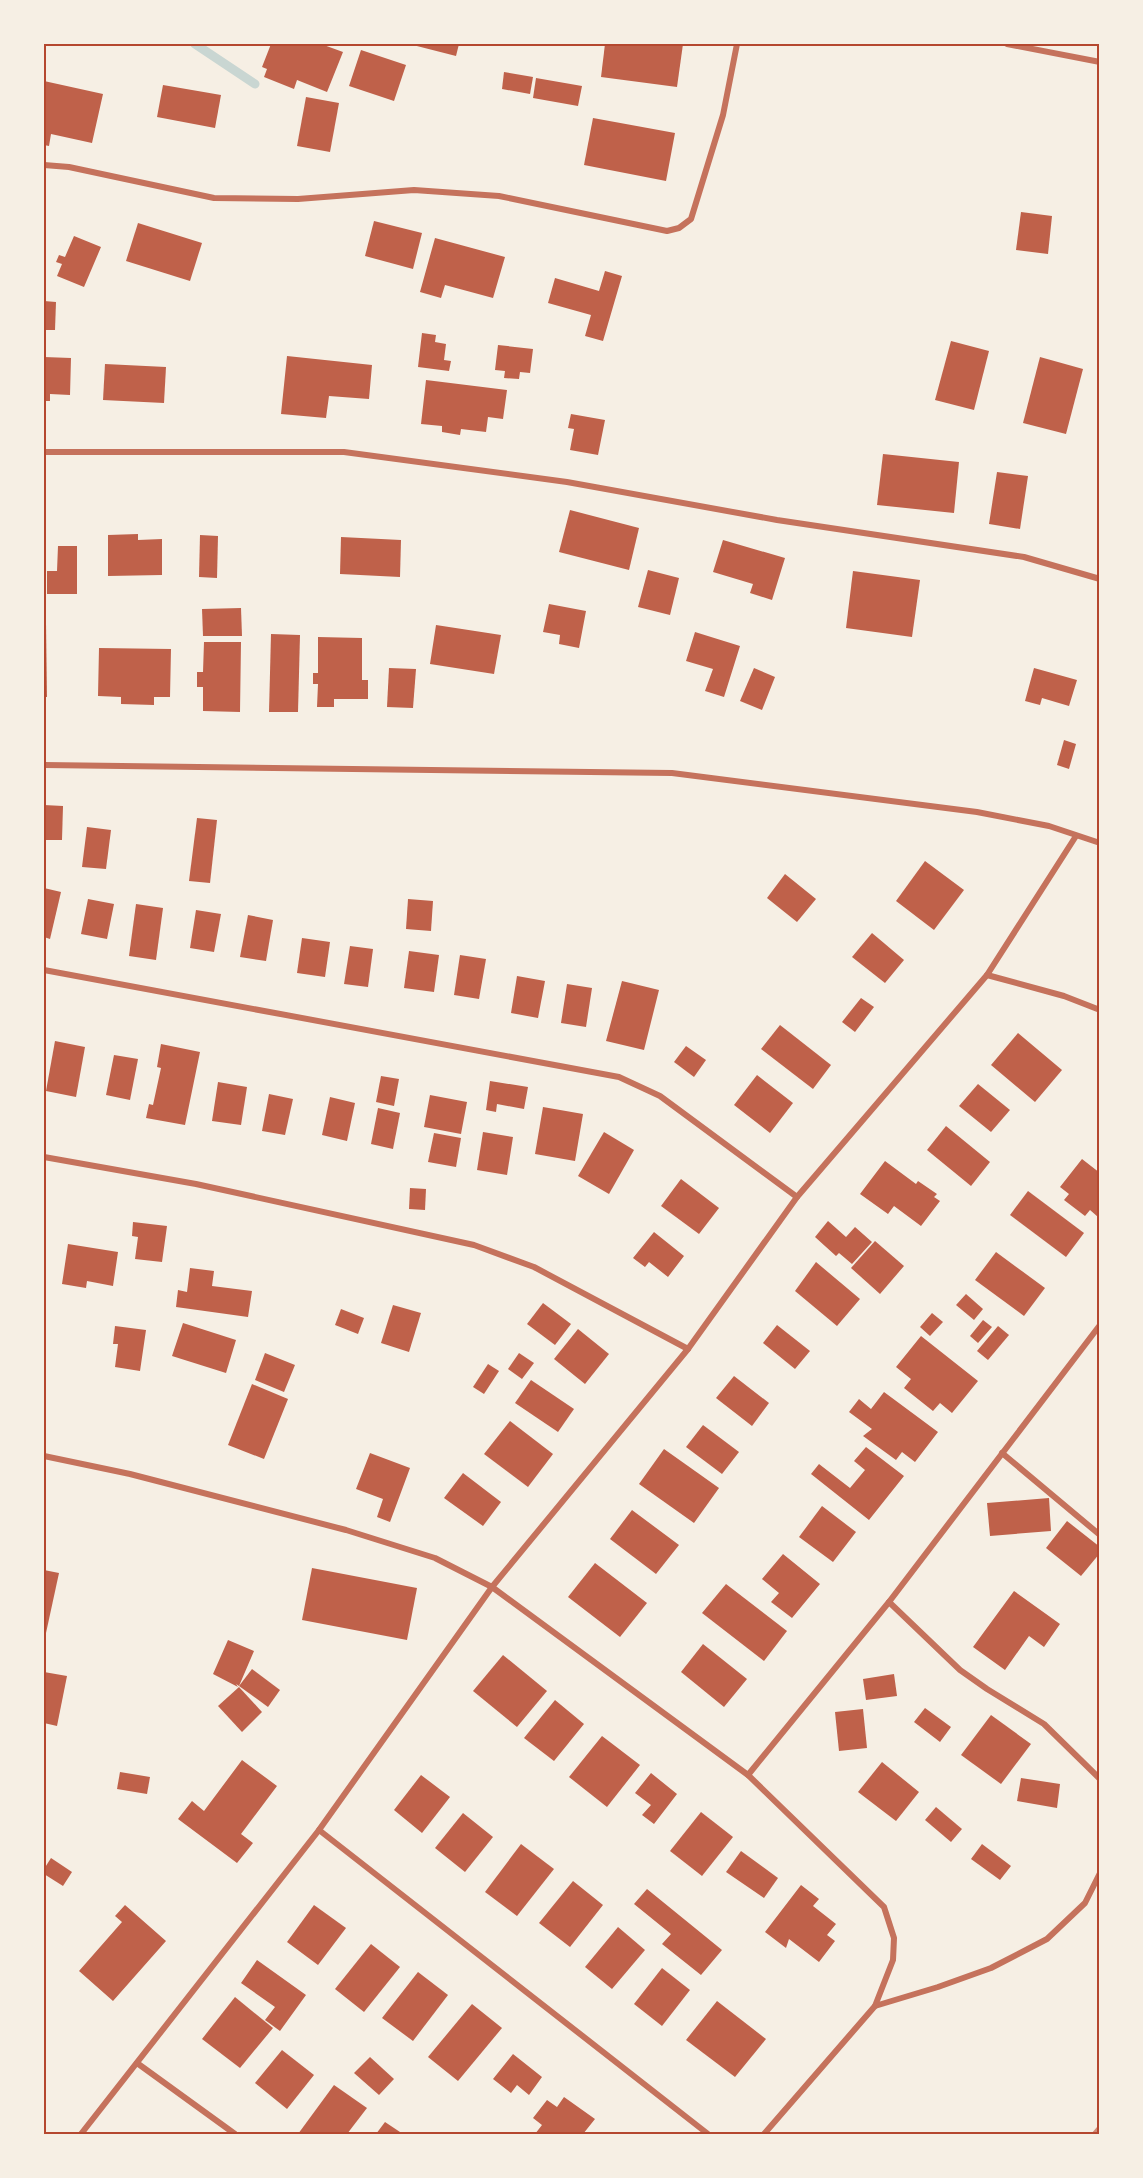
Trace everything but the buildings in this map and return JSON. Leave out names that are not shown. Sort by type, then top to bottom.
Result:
[{"type":"street","points":[[44,165],[69,167],[214,198],[298,199],[414,190],[499,196],[667,231],[679,228],[691,219],[723,116],[737,44]]},
{"type":"street","points":[[1008,44],[1100,62]]},
{"type":"street","points":[[44,452],[344,452],[567,482],[777,520],[1024,557],[1100,579]]},
{"type":"street","points":[[44,765],[672,773],[977,812],[1049,826],[1100,843]]},
{"type":"street","points":[[81,2134],[319,1830],[492,1587],[688,1349],[797,1197],[987,975],[1076,836]]},
{"type":"street","points":[[44,970],[619,1077],[660,1096],[797,1197]]},
{"type":"street","points":[[987,975],[1064,996],[1100,1010]]},
{"type":"street","points":[[44,1158],[196,1184],[474,1245],[534,1267],[688,1349]]},
{"type":"street","points":[[748,1775],[889,1602],[1100,1325]]},
{"type":"street","points":[[1002,1453],[1100,1535]]},
{"type":"street","points":[[44,1456],[130,1474],[346,1530],[435,1558],[492,1587],[748,1775],[884,1907],[894,1938],[893,1960],[875,2006],[764,2134]]},
{"type":"street","points":[[889,1602],[960,1670],[1044,1724],[1100,1779]]},
{"type":"street","points":[[319,1830],[708,2134]]},
{"type":"street","points":[[875,2006],[991,1968],[1047,1939],[1085,1902],[1100,1873]]},
{"type":"street","points":[[136,2063],[235,2134]]},
{"type":"waterway","points":[[195,44],[255,84]]},
{"type":"railway","points":[[1094,2134],[1100,2127]]}]
